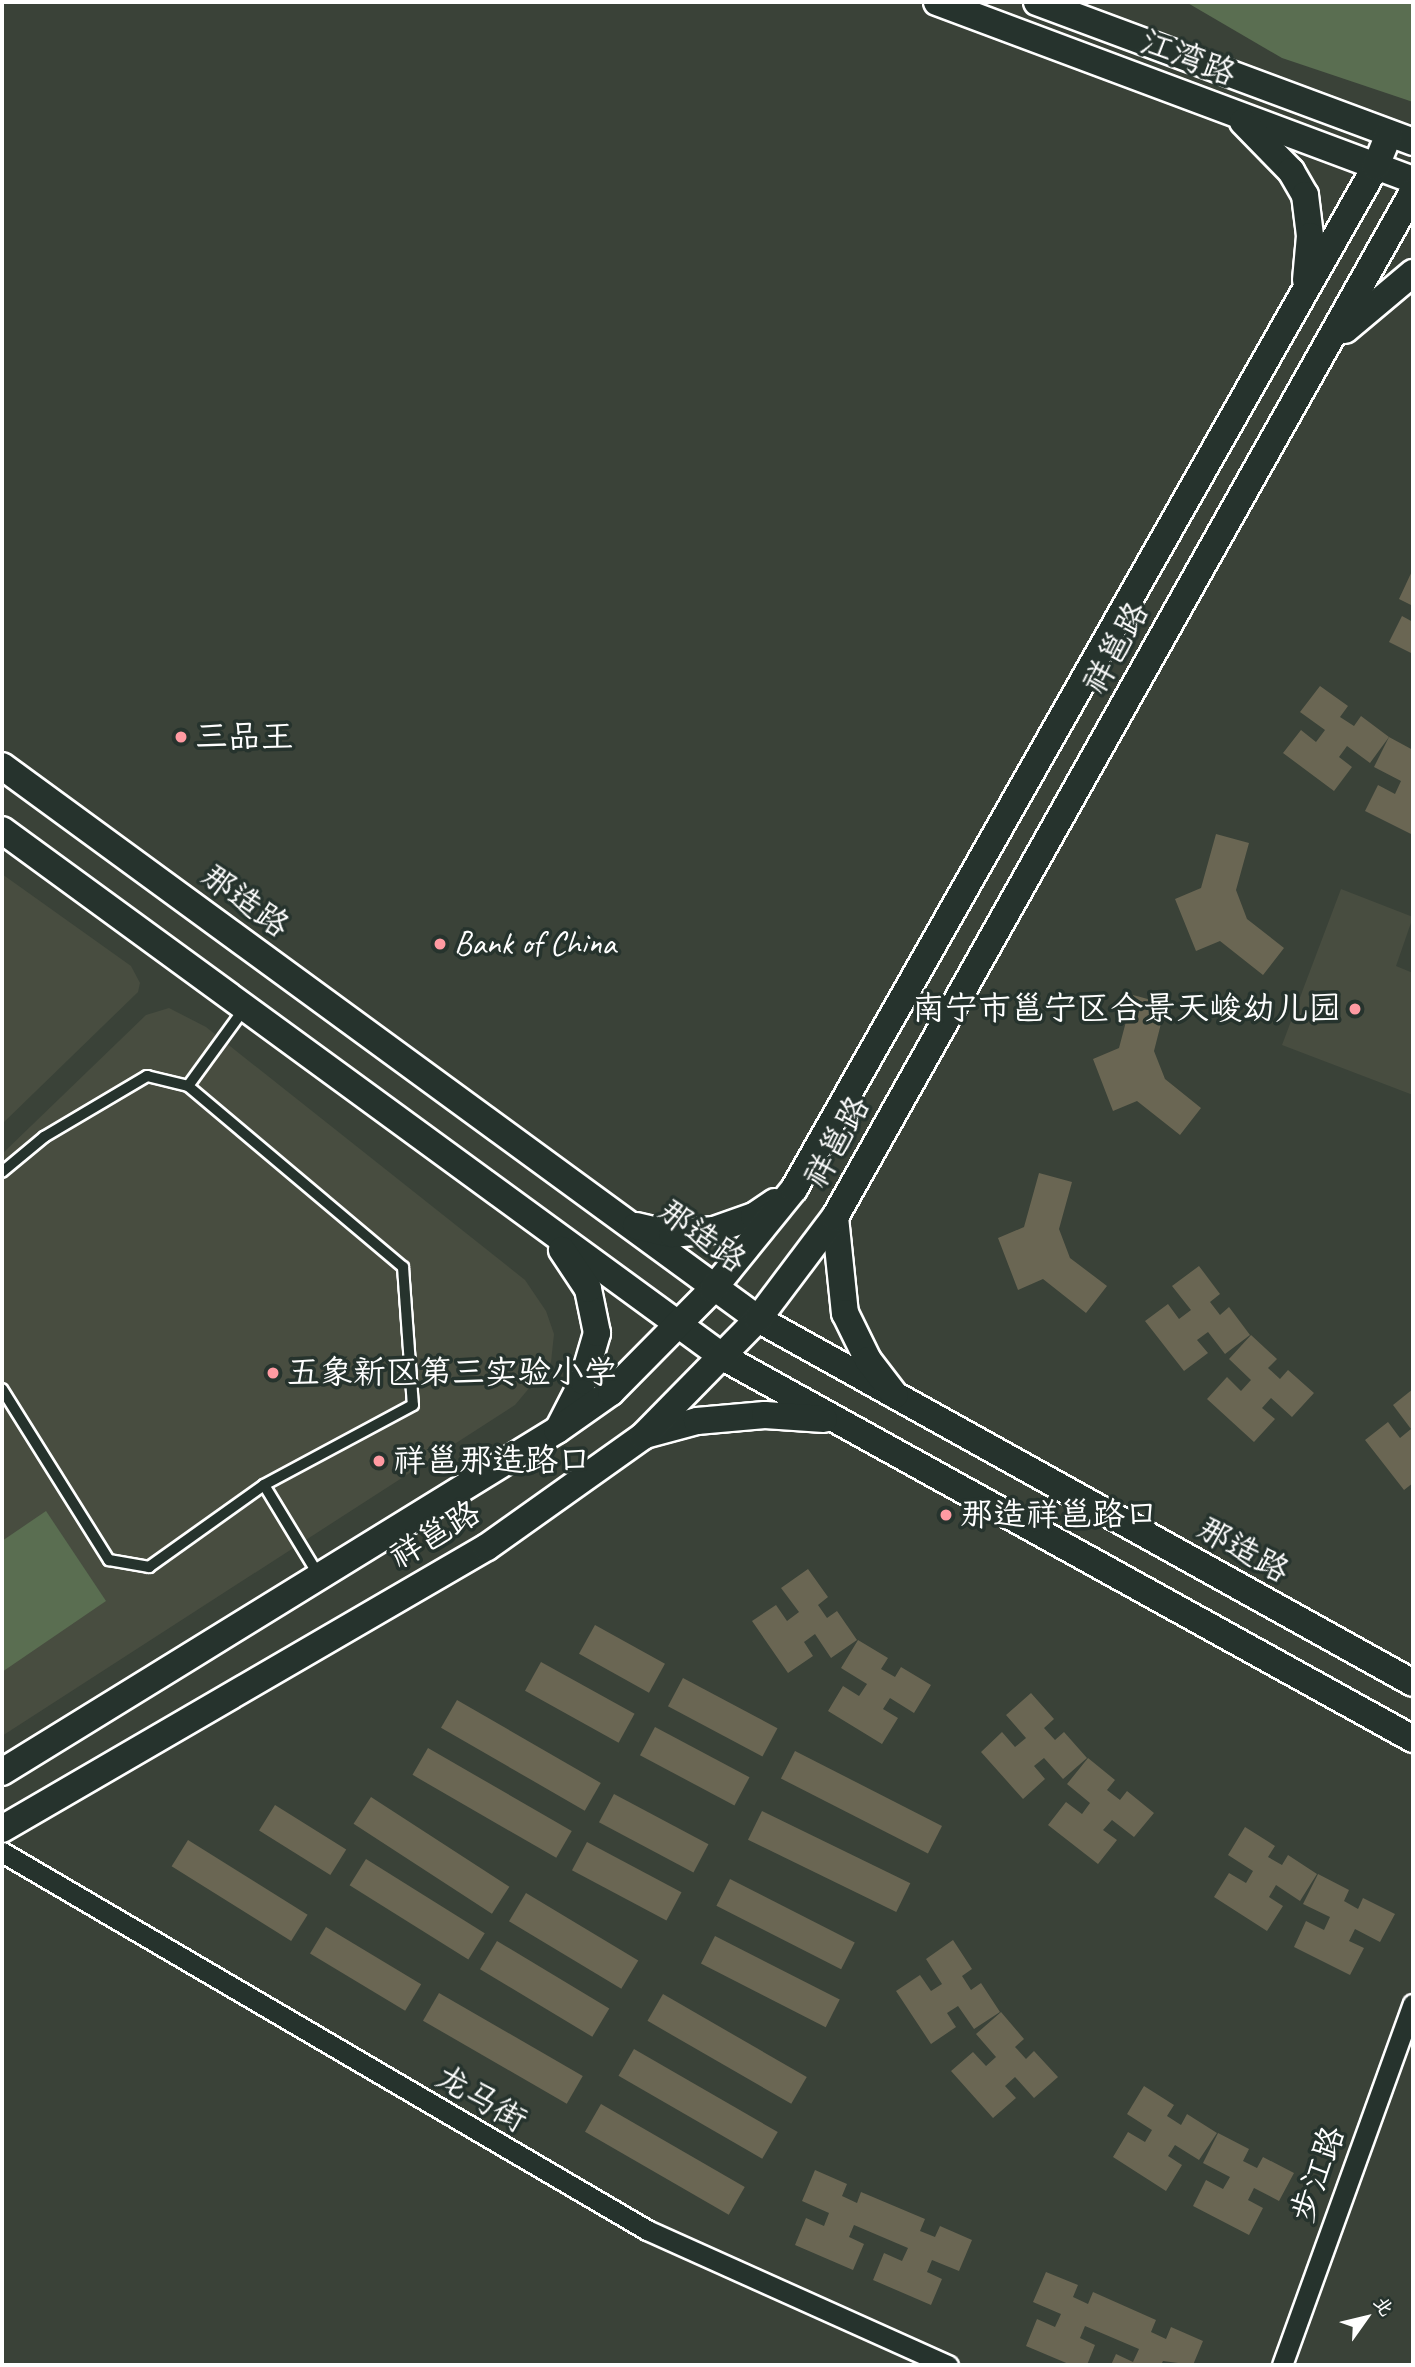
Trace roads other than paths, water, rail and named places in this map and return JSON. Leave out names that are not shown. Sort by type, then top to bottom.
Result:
[{"type":"street","name":"江湾路","points":[[937,2],[1413,180]]},
{"type":"street","name":"江湾路","points":[[1037,2],[1401,138]]},
{"type":"street","points":[[1231,111],[1265,141],[1305,195],[1310,236],[1306,289]]},
{"type":"street","name":"祥邕路","points":[[2,1772],[321,1579],[557,1430],[611,1392],[713,1289],[794,1189],[1376,166],[1401,138]]},
{"type":"street","name":"祥邕路","points":[[2,1829],[487,1547],[643,1436],[758,1319],[835,1217],[1413,192]]},
{"type":"street","points":[[1325,347],[1413,273]]},
{"type":"street","name":"那造路","points":[[2,766],[713,1289],[758,1319],[900,1402],[1413,1683]]},
{"type":"street","points":[[2,830],[677,1327],[723,1357],[832,1420],[1413,1739]]},
{"type":"street","points":[[625,1223],[672,1234],[713,1230],[754,1216],[794,1189]]},
{"type":"street","points":[[835,1217],[845,1313],[868,1360],[900,1402]]},
{"type":"street","points":[[551,1234],[588,1289],[597,1333],[583,1381],[557,1430]]},
{"type":"street","points":[[643,1436],[697,1421],[765,1415],[832,1420]]},
{"type":"street","name":"龙马街","points":[[2,1853],[647,2230],[948,2365]]},
{"type":"street","name":"步江路","points":[[1282,2365],[1413,2004]]},
{"type":"lane","points":[[188,1086],[244,1008]]},
{"type":"lane","points":[[2,1172],[44,1137],[147,1076],[188,1086],[402,1267],[413,1405],[264,1486],[149,1567],[109,1560],[2,1389]]},
{"type":"lane","points":[[264,1486],[321,1579]]},
{"type":"place","name":"三品王","points":[[181,737]]},
{"type":"place","name":"Bank of China","points":[[440,944]]},
{"type":"place","name":"南宁市邕宁区合景天峻幼儿园","points":[[1355,1009]]},
{"type":"place","name":"五象新区第三实验小学","points":[[273,1373]]},
{"type":"place","name":"祥邕那造路口","points":[[379,1461]]},
{"type":"place","name":"那造祥邕路口","points":[[946,1515]]}]
